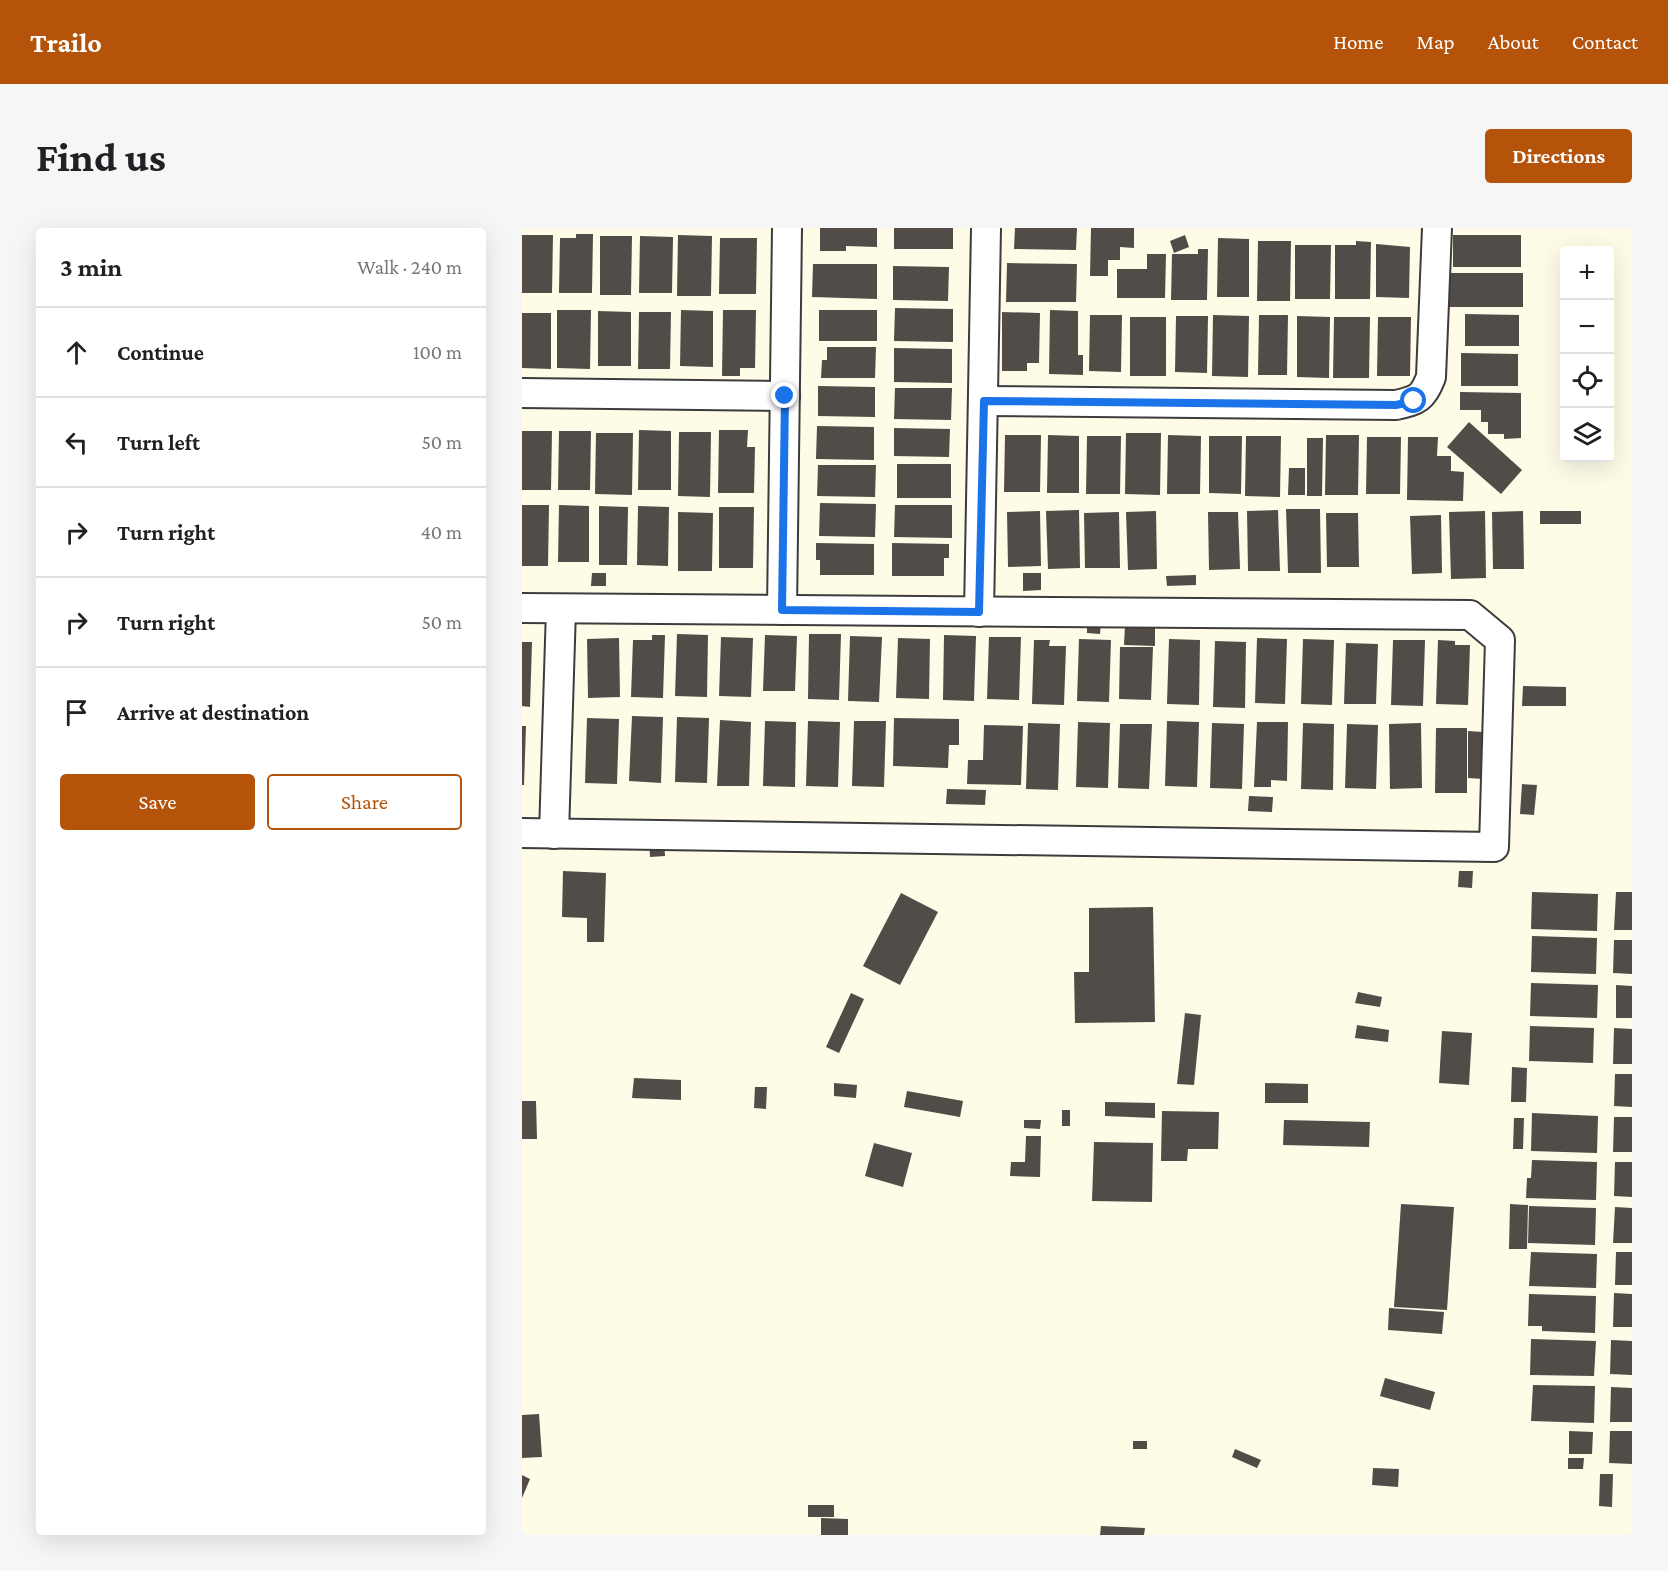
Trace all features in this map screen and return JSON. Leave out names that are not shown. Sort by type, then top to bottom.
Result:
[{"type":"street","points":[[782,610],[787,228]]},
{"type":"street","points":[[979,612],[986,228]]},
{"type":"street","points":[[984,401],[1384,405],[1414,401],[1425,392],[1431,376],[1437,228]]},
{"type":"street","points":[[522,393],[785,396]]},
{"type":"street","points":[[522,608],[1470,615],[1500,640],[1494,847],[1076,839],[522,833]]},
{"type":"street","points":[[554,834],[561,609]]},
{"type":"building","points":[[820,228],[877,228],[877,247],[846,246],[846,251],[820,251]]},
{"type":"building","points":[[894,228],[953,228],[953,249],[894,249]]},
{"type":"building","points":[[1015,228],[1077,228],[1076,250],[1014,249]]},
{"type":"building","points":[[1091,228],[1134,228],[1134,248],[1120,247],[1120,260],[1108,260],[1108,276],[1090,276]]},
{"type":"building","points":[[576,234],[593,234],[592,293],[559,293],[560,238],[576,238]]},
{"type":"building","points":[[522,235],[553,235],[552,293],[522,293]]},
{"type":"building","points":[[678,235],[712,236],[711,296],[677,296]]},
{"type":"building","points":[[1185,235],[1189,247],[1174,253],[1170,241]]},
{"type":"building","points":[[1453,235],[1521,235],[1521,267],[1453,267]]},
{"type":"building","points":[[600,236],[632,236],[631,295],[600,295]]},
{"type":"building","points":[[640,236],[673,237],[672,293],[639,293]]},
{"type":"building","points":[[720,238],[757,238],[756,294],[719,294]]},
{"type":"building","points":[[1218,238],[1249,239],[1249,297],[1217,297]]},
{"type":"building","points":[[1258,241],[1291,241],[1290,301],[1257,301]]},
{"type":"building","points":[[1356,241],[1371,242],[1370,299],[1335,299],[1335,245],[1356,245]]},
{"type":"building","points":[[1376,244],[1410,247],[1409,298],[1376,297]]},
{"type":"building","points":[[1295,245],[1331,245],[1330,299],[1295,299]]},
{"type":"building","points":[[1198,249],[1208,249],[1207,300],[1171,300],[1172,254],[1198,254]]},
{"type":"building","points":[[1147,254],[1166,254],[1165,298],[1117,298],[1117,269],[1147,269]]},
{"type":"building","points":[[1007,263],[1077,264],[1076,302],[1006,302]]},
{"type":"building","points":[[813,264],[877,264],[877,299],[812,297]]},
{"type":"building","points":[[893,266],[949,267],[948,301],[893,300]]},
{"type":"building","points":[[1449,273],[1523,273],[1523,307],[1449,307]]},
{"type":"building","points":[[895,308],[953,309],[953,342],[894,341]]},
{"type":"building","points":[[557,310],[591,310],[590,369],[557,368]]},
{"type":"building","points":[[681,310],[713,311],[713,367],[680,366]]},
{"type":"building","points":[[723,310],[756,310],[755,368],[740,368],[740,376],[722,376]]},
{"type":"building","points":[[819,310],[877,310],[877,341],[819,341]]},
{"type":"building","points":[[1050,310],[1078,311],[1078,355],[1083,355],[1083,375],[1049,374]]},
{"type":"building","points":[[598,311],[631,312],[631,366],[598,366]]},
{"type":"building","points":[[639,312],[671,312],[670,369],[638,369]]},
{"type":"building","points":[[1002,312],[1040,313],[1039,363],[1027,363],[1027,371],[1002,371]]},
{"type":"building","points":[[522,313],[551,313],[551,369],[522,368]]},
{"type":"building","points":[[1465,314],[1519,315],[1519,346],[1465,346]]},
{"type":"building","points":[[1090,315],[1122,315],[1121,372],[1089,371]]},
{"type":"building","points":[[1213,315],[1249,316],[1248,377],[1212,376]]},
{"type":"building","points":[[1259,315],[1288,315],[1287,375],[1258,375]]},
{"type":"building","points":[[1176,316],[1208,316],[1207,373],[1175,372]]},
{"type":"building","points":[[1297,316],[1330,317],[1329,378],[1297,377]]},
{"type":"building","points":[[1130,317],[1166,317],[1166,376],[1130,376]]},
{"type":"building","points":[[1334,317],[1370,317],[1369,378],[1333,378]]},
{"type":"building","points":[[1378,317],[1411,317],[1410,376],[1377,376]]},
{"type":"building","points":[[827,347],[876,347],[875,378],[821,378],[822,360],[827,360]]},
{"type":"building","points":[[894,348],[952,349],[952,383],[894,382]]},
{"type":"building","points":[[1461,353],[1518,354],[1518,386],[1461,386]]},
{"type":"building","points":[[818,386],[875,387],[875,417],[818,416]]},
{"type":"building","points":[[895,388],[952,388],[951,420],[894,419]]},
{"type":"building","points":[[1460,392],[1521,393],[1521,438],[1504,439],[1504,434],[1488,434],[1488,422],[1481,422],[1481,410],[1460,410]]},
{"type":"building","points":[[1469,422],[1522,470],[1501,494],[1447,447]]},
{"type":"building","points":[[817,426],[874,427],[874,460],[816,459]]},
{"type":"building","points":[[894,428],[950,429],[949,457],[894,456]]},
{"type":"building","points":[[639,430],[671,431],[671,490],[638,490]]},
{"type":"building","points":[[719,430],[748,430],[747,447],[755,447],[754,493],[718,493]]},
{"type":"building","points":[[522,431],[552,431],[551,490],[522,490]]},
{"type":"building","points":[[559,431],[591,431],[590,490],[558,490]]},
{"type":"building","points":[[679,432],[711,432],[710,497],[678,496]]},
{"type":"building","points":[[596,433],[633,433],[632,495],[595,494]]},
{"type":"building","points":[[1126,433],[1161,433],[1160,495],[1125,494]]},
{"type":"building","points":[[1005,435],[1041,435],[1040,492],[1004,492]]},
{"type":"building","points":[[1048,435],[1079,436],[1079,493],[1047,493]]},
{"type":"building","points":[[1168,435],[1201,436],[1200,494],[1167,494]]},
{"type":"building","points":[[1326,435],[1359,435],[1358,495],[1325,495]]},
{"type":"building","points":[[1087,436],[1121,436],[1120,494],[1086,494]]},
{"type":"building","points":[[1209,436],[1242,436],[1241,494],[1209,493]]},
{"type":"building","points":[[1246,436],[1281,436],[1280,497],[1245,496]]},
{"type":"building","points":[[1367,437],[1401,437],[1400,494],[1366,494]]},
{"type":"building","points":[[1408,437],[1438,437],[1437,456],[1451,456],[1451,471],[1464,472],[1463,501],[1407,500]]},
{"type":"building","points":[[1307,438],[1323,438],[1322,496],[1307,496]]},
{"type":"building","points":[[897,464],[951,464],[951,498],[897,498]]},
{"type":"building","points":[[818,465],[876,465],[875,497],[817,496]]},
{"type":"building","points":[[1289,468],[1305,468],[1305,495],[1288,495]]},
{"type":"building","points":[[820,503],[876,504],[875,537],[819,536]]},
{"type":"building","points":[[522,505],[549,505],[548,566],[522,566]]},
{"type":"building","points":[[559,505],[589,506],[589,562],[558,562]]},
{"type":"building","points":[[895,505],[952,505],[952,538],[894,537]]},
{"type":"building","points":[[599,506],[628,507],[627,565],[599,565]]},
{"type":"building","points":[[638,506],[669,507],[668,566],[637,565]]},
{"type":"building","points":[[719,507],[754,507],[753,568],[719,568]]},
{"type":"building","points":[[1286,509],[1320,509],[1321,573],[1288,573]]},
{"type":"building","points":[[1079,510],[1080,568],[1048,569],[1046,511]]},
{"type":"building","points":[[1278,510],[1280,571],[1248,571],[1247,511]]},
{"type":"building","points":[[1040,511],[1041,566],[1008,567],[1007,512]]},
{"type":"building","points":[[1156,511],[1157,569],[1128,570],[1126,512]]},
{"type":"building","points":[[1485,511],[1486,578],[1451,579],[1449,512]]},
{"type":"building","points":[[1523,511],[1524,569],[1493,569],[1492,512]]},
{"type":"building","points":[[1540,511],[1581,511],[1581,524],[1540,524]]},
{"type":"building","points":[[678,512],[713,513],[712,571],[678,571]]},
{"type":"building","points":[[1119,512],[1120,568],[1085,568],[1084,513]]},
{"type":"building","points":[[1208,512],[1238,512],[1240,569],[1209,570]]},
{"type":"building","points":[[1326,513],[1358,513],[1359,567],[1327,567]]},
{"type":"building","points":[[1441,515],[1442,573],[1412,574],[1410,516]]},
{"type":"building","points":[[816,543],[874,544],[874,575],[820,575],[820,560],[816,560]]},
{"type":"building","points":[[892,543],[949,544],[949,558],[944,558],[944,576],[892,576]]},
{"type":"building","points":[[592,573],[606,573],[606,586],[591,586]]},
{"type":"building","points":[[1023,573],[1041,573],[1041,590],[1023,591]]},
{"type":"building","points":[[1196,575],[1196,585],[1167,586],[1166,576]]},
{"type":"building","points":[[1087,623],[1101,623],[1100,634],[1087,633]]},
{"type":"building","points":[[1125,625],[1155,625],[1155,646],[1124,645]]},
{"type":"building","points":[[677,634],[708,635],[707,697],[675,696]]},
{"type":"building","points":[[809,634],[841,634],[839,700],[808,699]]},
{"type":"building","points":[[652,635],[665,635],[663,698],[631,697],[633,640],[652,640]]},
{"type":"building","points":[[765,635],[797,636],[795,691],[763,691]]},
{"type":"building","points":[[944,635],[976,636],[974,701],[943,700]]},
{"type":"building","points":[[850,636],[882,637],[879,702],[848,701]]},
{"type":"building","points":[[721,637],[753,638],[751,697],[719,696]]},
{"type":"building","points":[[989,637],[1021,637],[1019,700],[987,699]]},
{"type":"building","points":[[619,638],[620,697],[588,698],[587,639]]},
{"type":"building","points":[[898,638],[930,639],[929,699],[896,698]]},
{"type":"building","points":[[1257,638],[1287,639],[1285,704],[1255,703]]},
{"type":"building","points":[[1079,639],[1111,640],[1109,702],[1077,701]]},
{"type":"building","points":[[1169,639],[1200,640],[1199,705],[1167,704]]},
{"type":"building","points":[[1303,639],[1334,640],[1332,705],[1301,704]]},
{"type":"building","points":[[1034,640],[1050,640],[1049,646],[1066,646],[1064,705],[1032,704]]},
{"type":"building","points":[[1393,640],[1425,640],[1423,706],[1391,705]]},
{"type":"building","points":[[1438,640],[1455,641],[1455,645],[1470,645],[1468,705],[1436,704]]},
{"type":"building","points":[[1215,641],[1246,642],[1245,708],[1213,707]]},
{"type":"building","points":[[522,642],[532,642],[530,707],[522,706]]},
{"type":"building","points":[[1346,643],[1378,644],[1376,704],[1344,704]]},
{"type":"building","points":[[1120,647],[1153,647],[1151,700],[1119,699]]},
{"type":"building","points":[[1523,686],[1566,687],[1566,706],[1522,706]]},
{"type":"building","points":[[632,716],[663,717],[661,783],[629,781]]},
{"type":"building","points":[[677,717],[709,718],[707,783],[675,782]]},
{"type":"building","points":[[587,718],[619,719],[617,784],[585,783]]},
{"type":"building","points":[[894,718],[959,719],[959,745],[949,745],[948,768],[893,766]]},
{"type":"building","points":[[720,720],[751,722],[749,786],[717,786]]},
{"type":"building","points":[[765,721],[796,722],[795,787],[763,786]]},
{"type":"building","points":[[808,721],[840,722],[838,787],[806,786]]},
{"type":"building","points":[[854,721],[886,721],[884,787],[852,786]]},
{"type":"building","points":[[1167,721],[1199,722],[1197,787],[1165,786]]},
{"type":"building","points":[[1078,722],[1110,723],[1108,788],[1076,787]]},
{"type":"building","points":[[1257,722],[1288,722],[1287,781],[1271,780],[1271,787],[1254,787]]},
{"type":"building","points":[[1028,723],[1060,724],[1058,790],[1026,789]]},
{"type":"building","points":[[1212,723],[1244,724],[1242,789],[1210,788]]},
{"type":"building","points":[[1303,723],[1334,724],[1333,790],[1301,789]]},
{"type":"building","points":[[1421,723],[1422,788],[1390,789],[1389,724]]},
{"type":"building","points":[[1120,724],[1152,724],[1149,789],[1118,788]]},
{"type":"building","points":[[1347,724],[1378,725],[1376,789],[1345,788]]},
{"type":"building","points":[[984,725],[1023,726],[1021,785],[967,784],[968,760],[983,760]]},
{"type":"building","points":[[522,726],[526,726],[524,785],[522,785]]},
{"type":"building","points":[[1436,728],[1467,728],[1467,793],[1435,793]]},
{"type":"building","points":[[1468,731],[1483,732],[1483,779],[1468,778]]},
{"type":"building","points":[[1522,784],[1537,785],[1534,815],[1520,814]]},
{"type":"building","points":[[947,789],[986,790],[985,805],[946,804]]},
{"type":"building","points":[[1249,796],[1273,797],[1272,812],[1248,811]]},
{"type":"building","points":[[664,840],[665,856],[650,857],[649,842]]},
{"type":"building","points":[[563,871],[606,873],[604,942],[587,942],[587,918],[562,917]]},
{"type":"building","points":[[1459,871],[1473,871],[1472,888],[1458,887]]},
{"type":"building","points":[[1532,892],[1598,894],[1597,931],[1531,929]]},
{"type":"building","points":[[1616,892],[1632,892],[1632,930],[1614,930]]},
{"type":"building","points":[[901,893],[938,912],[900,985],[863,966]]},
{"type":"building","points":[[1153,907],[1155,1022],[1075,1023],[1074,972],[1089,972],[1089,908]]},
{"type":"building","points":[[1532,936],[1597,938],[1596,974],[1531,972]]},
{"type":"building","points":[[1614,940],[1632,940],[1632,974],[1613,973]]},
{"type":"building","points":[[1531,983],[1598,985],[1597,1018],[1530,1016]]},
{"type":"building","points":[[1616,985],[1632,986],[1632,1018],[1616,1018]]},
{"type":"building","points":[[1358,992],[1382,997],[1380,1007],[1355,1003]]},
{"type":"building","points":[[851,993],[864,999],[839,1053],[826,1047]]},
{"type":"building","points":[[1185,1013],[1201,1015],[1194,1085],[1177,1084]]},
{"type":"building","points":[[1357,1025],[1389,1030],[1388,1042],[1355,1038]]},
{"type":"building","points":[[1530,1026],[1594,1028],[1593,1063],[1529,1061]]},
{"type":"building","points":[[1614,1028],[1632,1029],[1632,1064],[1613,1064]]},
{"type":"building","points":[[1442,1031],[1472,1033],[1469,1085],[1439,1083]]},
{"type":"building","points":[[1512,1067],[1527,1068],[1526,1102],[1511,1102]]},
{"type":"building","points":[[1615,1074],[1632,1074],[1632,1107],[1614,1106]]},
{"type":"building","points":[[634,1078],[681,1080],[681,1100],[632,1098]]},
{"type":"building","points":[[834,1083],[857,1085],[856,1098],[834,1096]]},
{"type":"building","points":[[1265,1083],[1308,1084],[1308,1103],[1265,1103]]},
{"type":"building","points":[[755,1087],[767,1087],[766,1109],[754,1108]]},
{"type":"building","points":[[907,1091],[963,1101],[960,1117],[904,1107]]},
{"type":"building","points":[[522,1101],[536,1101],[537,1139],[522,1139]]},
{"type":"building","points":[[1105,1102],[1155,1103],[1155,1118],[1105,1116]]},
{"type":"building","points":[[1062,1110],[1070,1110],[1070,1126],[1062,1126]]},
{"type":"building","points":[[1162,1111],[1219,1112],[1218,1149],[1188,1149],[1187,1161],[1161,1161]]},
{"type":"building","points":[[1532,1113],[1598,1116],[1597,1153],[1531,1151]]},
{"type":"building","points":[[1614,1117],[1632,1117],[1632,1152],[1613,1152]]},
{"type":"building","points":[[1514,1118],[1524,1118],[1523,1149],[1513,1149]]},
{"type":"building","points":[[1024,1120],[1041,1120],[1040,1129],[1024,1128]]},
{"type":"building","points":[[1284,1120],[1370,1122],[1369,1147],[1283,1145]]},
{"type":"building","points":[[1026,1136],[1041,1136],[1040,1177],[1010,1176],[1011,1162],[1025,1162]]},
{"type":"building","points":[[1094,1142],[1153,1143],[1152,1202],[1092,1201]]},
{"type":"building","points":[[874,1143],[912,1153],[903,1187],[865,1176]]},
{"type":"building","points":[[1532,1160],[1597,1162],[1596,1200],[1526,1198],[1527,1178],[1531,1178]]},
{"type":"building","points":[[1615,1162],[1632,1162],[1632,1197],[1614,1196]]},
{"type":"building","points":[[1401,1204],[1454,1207],[1447,1310],[1394,1307]]},
{"type":"building","points":[[1510,1204],[1528,1205],[1527,1249],[1509,1249]]},
{"type":"building","points":[[1529,1206],[1596,1208],[1595,1245],[1528,1243]]},
{"type":"building","points":[[1615,1207],[1632,1208],[1632,1243],[1613,1243]]},
{"type":"building","points":[[1531,1252],[1597,1254],[1596,1288],[1529,1286]]},
{"type":"building","points":[[1616,1252],[1632,1252],[1632,1285],[1615,1285]]},
{"type":"building","points":[[1614,1293],[1632,1294],[1632,1327],[1613,1327]]},
{"type":"building","points":[[1529,1294],[1596,1296],[1595,1333],[1542,1331],[1542,1326],[1528,1326]]},
{"type":"building","points":[[1389,1308],[1444,1312],[1442,1334],[1388,1330]]},
{"type":"building","points":[[1531,1339],[1596,1341],[1594,1376],[1530,1375]]},
{"type":"building","points":[[1611,1340],[1632,1341],[1632,1375],[1610,1374]]},
{"type":"building","points":[[1385,1378],[1435,1392],[1430,1410],[1380,1396]]},
{"type":"building","points":[[1533,1385],[1595,1386],[1594,1423],[1531,1421]]},
{"type":"building","points":[[1611,1387],[1632,1388],[1632,1422],[1610,1422]]},
{"type":"building","points":[[539,1414],[542,1457],[522,1458],[522,1415]]},
{"type":"building","points":[[1569,1431],[1593,1432],[1592,1454],[1569,1454]]},
{"type":"building","points":[[1610,1431],[1632,1431],[1632,1464],[1609,1463]]},
{"type":"building","points":[[1133,1441],[1147,1441],[1147,1449],[1133,1449]]},
{"type":"building","points":[[1235,1449],[1261,1460],[1257,1468],[1232,1457]]},
{"type":"building","points":[[1568,1458],[1584,1458],[1583,1469],[1568,1469]]},
{"type":"building","points":[[1373,1468],[1399,1469],[1398,1487],[1372,1485]]},
{"type":"building","points":[[1600,1474],[1613,1474],[1612,1507],[1599,1506]]},
{"type":"building","points":[[522,1475],[530,1479],[522,1498]]},
{"type":"building","points":[[808,1505],[834,1505],[834,1517],[808,1517]]},
{"type":"building","points":[[821,1518],[848,1519],[848,1535],[821,1535]]},
{"type":"building","points":[[1101,1526],[1145,1528],[1144,1535],[1100,1535]]},
{"type":"route","points":[[785,396],[782,610],[979,612],[984,401],[1396,405],[1414,401]]}]
